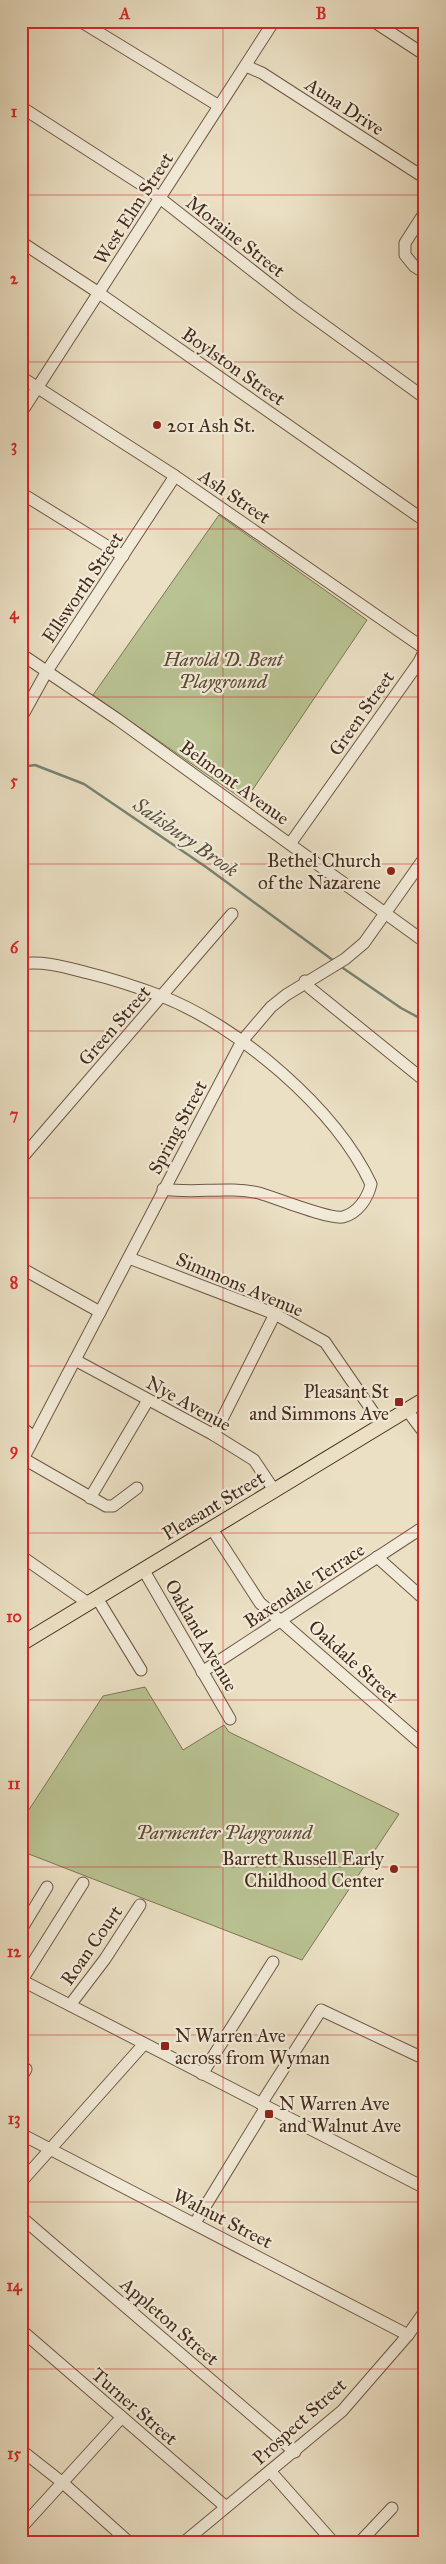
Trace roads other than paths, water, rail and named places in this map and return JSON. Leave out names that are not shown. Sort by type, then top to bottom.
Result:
[{"type":"main road","name":"Pleasant Street","points":[[21,1644],[425,1399]]},
{"type":"street","points":[[80,21],[219,106]]},
{"type":"street","points":[[372,21],[425,55]]},
{"type":"street","name":"West Elm Street","points":[[21,414],[246,66],[269,23]]},
{"type":"street","name":"Auna Drive","points":[[246,66],[262,73],[425,178]]},
{"type":"street","name":"Moraine Street","points":[[21,107],[148,188],[295,304],[425,398]]},
{"type":"street","points":[[425,212],[405,244],[405,255],[414,266],[425,273]]},
{"type":"street","name":"Boylston Street","points":[[21,242],[99,293],[425,521]]},
{"type":"street","name":"Ash Street","points":[[21,377],[175,476],[425,649]]},
{"type":"street","name":"Ellsworth Street","points":[[21,718],[47,671],[175,476]]},
{"type":"street","points":[[21,493],[124,556]]},
{"type":"street","name":"Green Street","points":[[290,844],[419,662],[425,649]]},
{"type":"street","name":"Belmont Avenue","points":[[21,654],[425,942]]},
{"type":"street","name":"Spring Street","points":[[22,1461],[242,1041],[271,1007],[306,981],[345,959],[364,943],[425,857]]},
{"type":"street","name":"Green Street","points":[[21,1159],[232,914]]},
{"type":"street","points":[[21,964],[56,965],[106,978],[162,996],[242,1041],[319,1109],[347,1143],[371,1184],[368,1198],[344,1217],[331,1218],[304,1207],[257,1193],[164,1188]]},
{"type":"street","points":[[306,981],[310,988],[425,1081]]},
{"type":"street","name":"Simmons Avenue","points":[[129,1258],[275,1314],[325,1342],[382,1425]]},
{"type":"street","points":[[21,1268],[100,1312]]},
{"type":"street","points":[[214,1435],[275,1314]]},
{"type":"street","name":"Nye Avenue","points":[[75,1360],[214,1435],[254,1460],[274,1490]]},
{"type":"street","points":[[90,1498],[148,1400]]},
{"type":"street","points":[[407,1410],[425,1434]]},
{"type":"street","points":[[21,1428],[34,1437]]},
{"type":"street","points":[[22,1461],[106,1506],[113,1506],[137,1488]]},
{"type":"street","name":"Baxendale Terrace","points":[[202,1672],[425,1526]]},
{"type":"street","name":"Oakdale Street","points":[[212,1529],[260,1602],[425,1747]]},
{"type":"street","points":[[21,1556],[92,1600],[141,1670]]},
{"type":"street","points":[[377,1557],[425,1600]]},
{"type":"street","name":"Oakland Avenue","points":[[143,1569],[230,1719]]},
{"type":"street","points":[[83,1883],[22,1980],[425,2188]]},
{"type":"street","points":[[21,1930],[47,1887]]},
{"type":"street","name":"Roan Court","points":[[70,2005],[105,1959],[140,1905]]},
{"type":"street","points":[[202,2074],[273,1962]]},
{"type":"street","points":[[195,2223],[321,2010],[425,2059]]},
{"type":"street","points":[[21,2182],[144,2044]]},
{"type":"street","name":"Walnut Street","points":[[21,2134],[408,2335]]},
{"type":"street","name":"Appleton Street","points":[[21,2217],[295,2452]]},
{"type":"street","name":"Prospect Street","points":[[183,2543],[295,2452],[342,2411],[408,2335],[425,2311]]},
{"type":"street","name":"Turner Street","points":[[21,2330],[226,2507]]},
{"type":"street","points":[[21,2528],[122,2417]]},
{"type":"street","points":[[21,2450],[63,2483],[130,2543]]},
{"type":"street","points":[[270,2471],[334,2543]]},
{"type":"street","points":[[359,2543],[392,2508]]},
{"type":"waterway","name":"Salisbury Brook","points":[[21,767],[35,765],[84,784],[206,867],[334,961]]},
{"type":"waterway","name":"Salisbury Brook","points":[[340,966],[401,1008],[425,1021]]},
{"type":"place","name":"201 Ash St.","points":[[157,425]]},
{"type":"place","name":"Bethel Church of the Nazarene","points":[[391,871]]},
{"type":"place","name":"Pleasant St and Simmons Ave","points":[[399,1402]]},
{"type":"place","name":"Barrett Russell Early Childhood Center","points":[[394,1869]]},
{"type":"place","name":"N Warren Ave across from Wyman","points":[[165,2046]]},
{"type":"place","name":"N Warren Ave and Walnut Ave","points":[[269,2114]]},
{"type":"park label","name":"Harold D. Bent Playground","points":[[223,670]]},
{"type":"park label","name":"Parmenter Playground","points":[[224,1832]]}]
